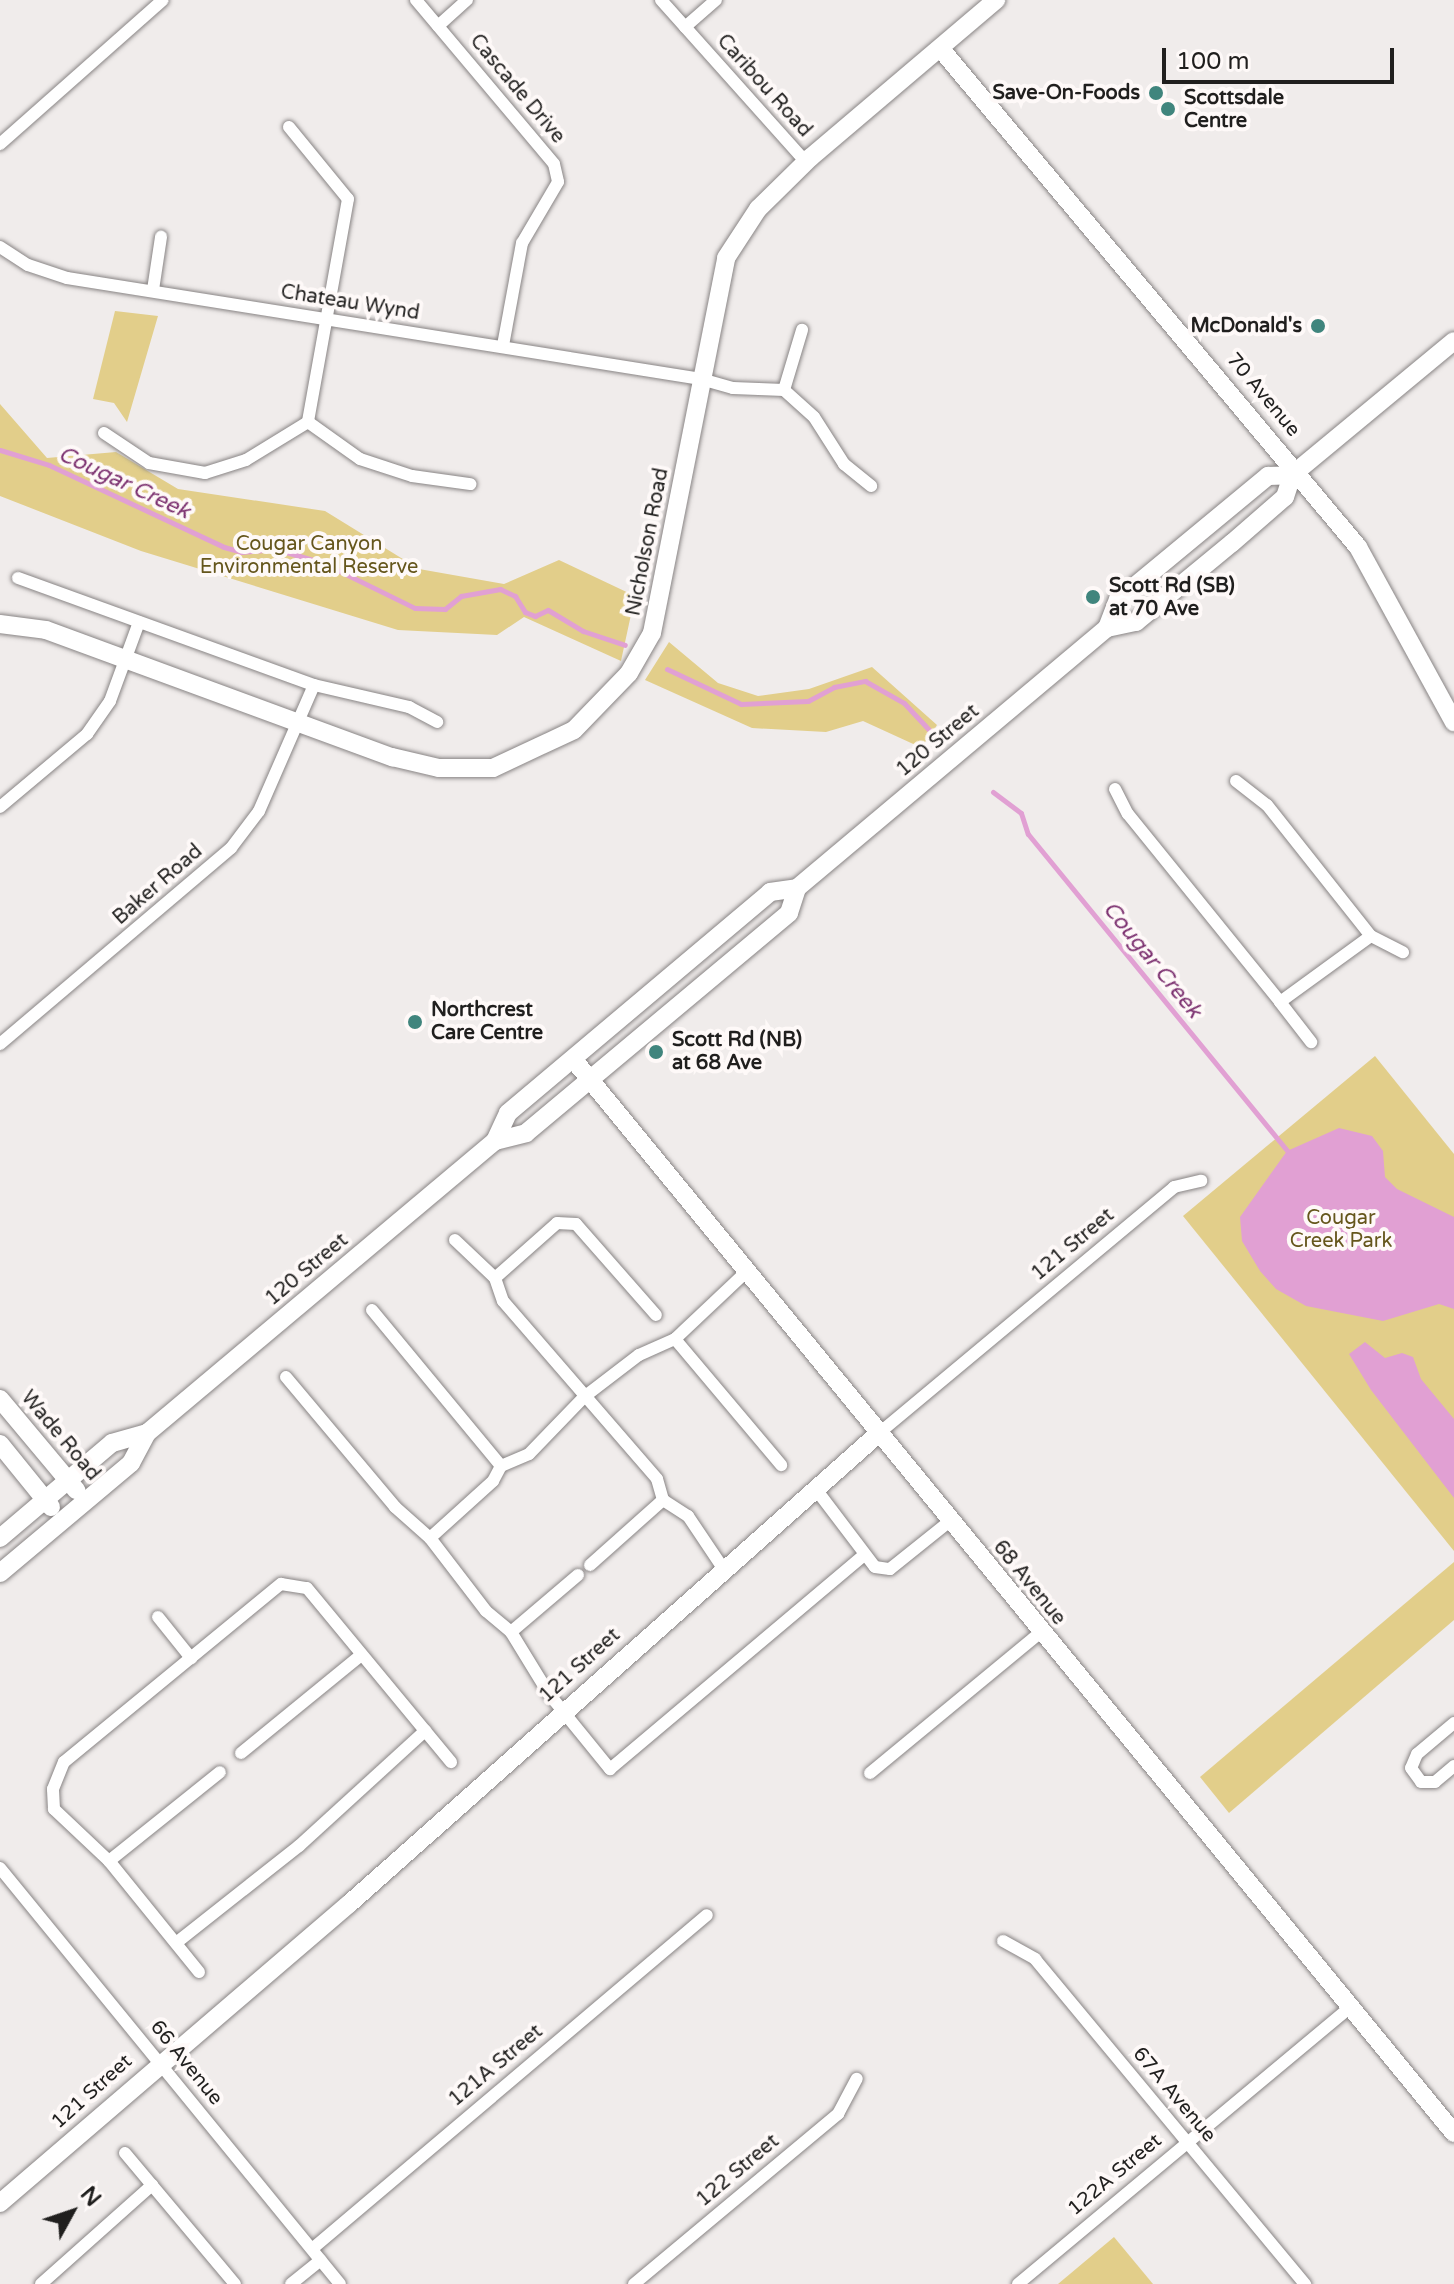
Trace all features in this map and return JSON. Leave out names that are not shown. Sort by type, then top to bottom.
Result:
[{"type":"street","points":[[0,144],[163,0]]},
{"type":"street","name":"Cascade Drive","points":[[416,0],[554,164],[558,182],[522,243],[503,346]]},
{"type":"street","points":[[438,26],[467,0]]},
{"type":"street","name":"Caribou Road","points":[[661,0],[806,162]]},
{"type":"street","points":[[685,27],[716,0]]},
{"type":"street","name":"Nicholson Road","points":[[0,624],[46,630],[297,721],[439,768],[493,768],[540,749],[583,722],[629,673],[652,633],[726,258],[758,209],[806,162],[996,0]]},
{"type":"street","name":"70 Avenue","points":[[940,48],[1358,547],[1454,722]]},
{"type":"street","points":[[104,433],[149,463],[205,473],[246,460],[308,422],[348,199],[289,127]]},
{"type":"street","points":[[153,290],[161,237]]},
{"type":"street","name":"Chateau Wynd","points":[[0,247],[28,265],[67,278],[701,379]]},
{"type":"street","points":[[784,390],[802,330]]},
{"type":"street","name":"120 Street","points":[[0,1573],[131,1463],[147,1433],[495,1141],[508,1113],[770,892],[797,888],[1107,628],[1136,622],[1285,497],[1295,473],[1454,341]]},
{"type":"street","points":[[701,379],[733,388],[784,390],[814,417],[844,464],[871,486]]},
{"type":"street","points":[[308,422],[360,459],[412,476],[470,484]]},
{"type":"street","name":"120 Street","points":[[1107,628],[1118,600],[1268,476],[1295,473]]},
{"type":"street","points":[[18,578],[314,685],[409,707],[437,722]]},
{"type":"street","points":[[0,807],[87,734],[110,701],[139,622]]},
{"type":"street","points":[[297,721],[314,685]]},
{"type":"street","name":"Baker Road","points":[[0,1044],[231,848],[259,811],[297,721]]},
{"type":"street","points":[[1236,781],[1267,805],[1371,936],[1403,952]]},
{"type":"street","points":[[1115,789],[1128,814],[1311,1042]]},
{"type":"street","name":"120 Street","points":[[495,1141],[526,1133],[789,913],[797,888]]},
{"type":"street","points":[[1280,1002],[1371,936]]},
{"type":"street","name":"68 Avenue","points":[[573,1059],[1454,2133]]},
{"type":"street","name":"121 Street","points":[[0,2203],[159,2062],[349,1904],[562,1711],[878,1434],[1174,1187],[1201,1181]]},
{"type":"street","points":[[495,1278],[557,1223],[576,1224],[656,1315]]},
{"type":"street","points":[[455,1240],[495,1278],[503,1301],[657,1479],[663,1500],[688,1516],[723,1568]]},
{"type":"street","points":[[430,1538],[484,1491],[501,1466],[529,1454],[584,1397],[639,1355],[675,1339],[746,1272]]},
{"type":"street","points":[[372,1310],[501,1466]]},
{"type":"street","points":[[675,1339],[781,1465]]},
{"type":"street","points":[[286,1377],[395,1507],[430,1538],[486,1611],[511,1632],[562,1711],[610,1769],[864,1555]]},
{"type":"street","name":"Wade Road","points":[[0,1399],[85,1501]]},
{"type":"street","name":"120 Street","points":[[0,1538],[112,1443],[147,1433]]},
{"type":"street","points":[[0,1444],[62,1520]]},
{"type":"street","points":[[815,1488],[875,1567],[890,1569],[950,1521]]},
{"type":"street","points":[[590,1565],[663,1500]]},
{"type":"street","points":[[511,1632],[578,1575]]},
{"type":"street","points":[[199,1972],[109,1861],[54,1809],[64,1762],[281,1584],[307,1588],[451,1762]]},
{"type":"street","points":[[158,1617],[191,1658]]},
{"type":"street","points":[[870,1773],[1041,1632]]},
{"type":"street","points":[[241,1753],[361,1655]]},
{"type":"street","points":[[1454,1723],[1417,1754],[1411,1768],[1421,1782],[1435,1782],[1454,1766]]},
{"type":"street","points":[[176,1943],[299,1846],[425,1731]]},
{"type":"street","points":[[109,1861],[220,1772]]},
{"type":"street","name":"66 Avenue","points":[[0,1868],[340,2284]]},
{"type":"street","name":"121A Street","points":[[312,2249],[707,1915]]},
{"type":"street","name":"67A Avenue","points":[[1003,1941],[1035,1959],[1305,2284]]},
{"type":"street","name":"122A Street","points":[[1018,2284],[1350,2007]]},
{"type":"street","name":"122 Street","points":[[634,2284],[838,2114],[857,2079]]},
{"type":"street","points":[[125,2153],[235,2284]]},
{"type":"street","points":[[41,2284],[152,2185]]},
{"type":"street","points":[[291,2284],[321,2260]]},
{"type":"green space","points":[[115,311],[158,316],[127,422],[114,403],[93,399]]},
{"type":"green space","name":"Cougar Canyon Environmental Reserve","points":[[0,404],[47,458],[116,452],[178,489],[325,511],[419,569],[504,584],[559,560],[635,596],[621,661],[524,617],[497,635],[398,630],[141,551],[0,496]]},
{"type":"green space","points":[[669,642],[718,683],[758,696],[809,689],[872,667],[937,725],[922,748],[863,721],[826,732],[752,728],[645,680]]},
{"type":"green space","name":"Cougar Creek Park","points":[[1375,1056],[1454,1154],[1454,1551],[1183,1216]]},
{"type":"green space","points":[[1454,1562],[1454,1620],[1229,1813],[1200,1777]]},
{"type":"green space","points":[[1114,2237],[1153,2284],[1058,2284]]},
{"type":"shaded area","points":[[1339,1128],[1372,1136],[1383,1151],[1385,1177],[1397,1189],[1454,1217],[1454,1309],[1439,1304],[1383,1321],[1306,1306],[1276,1289],[1260,1271],[1242,1241],[1240,1217],[1287,1151]]},
{"type":"shaded area","points":[[1365,1342],[1385,1358],[1402,1353],[1413,1357],[1421,1379],[1454,1419],[1454,1498],[1371,1390],[1349,1354]]},
{"type":"waterway","name":"Cougar Creek","points":[[0,450],[49,465],[224,547],[241,552],[276,549],[323,563],[415,608],[445,609],[461,596],[500,589],[515,596],[525,612],[535,616],[548,610],[583,631],[625,645]]},
{"type":"waterway","name":"Cougar Creek","points":[[667,669],[741,704],[808,701],[834,687],[865,681],[904,703],[930,731]]},
{"type":"waterway","name":"Cougar Creek","points":[[993,792],[1021,813],[1028,834],[1287,1151]]},
{"type":"place","name":"Save-On-Foods","points":[[1156,93]]},
{"type":"place","name":"Scottsdale Centre","points":[[1168,109]]},
{"type":"place","name":"McDonald's","points":[[1318,326]]},
{"type":"place","name":"Scott Rd (SB) at 70 Ave","points":[[1093,597]]},
{"type":"place","name":"Northcrest Care Centre","points":[[415,1022]]},
{"type":"place","name":"Scott Rd (NB) at 68 Ave","points":[[656,1052]]}]
